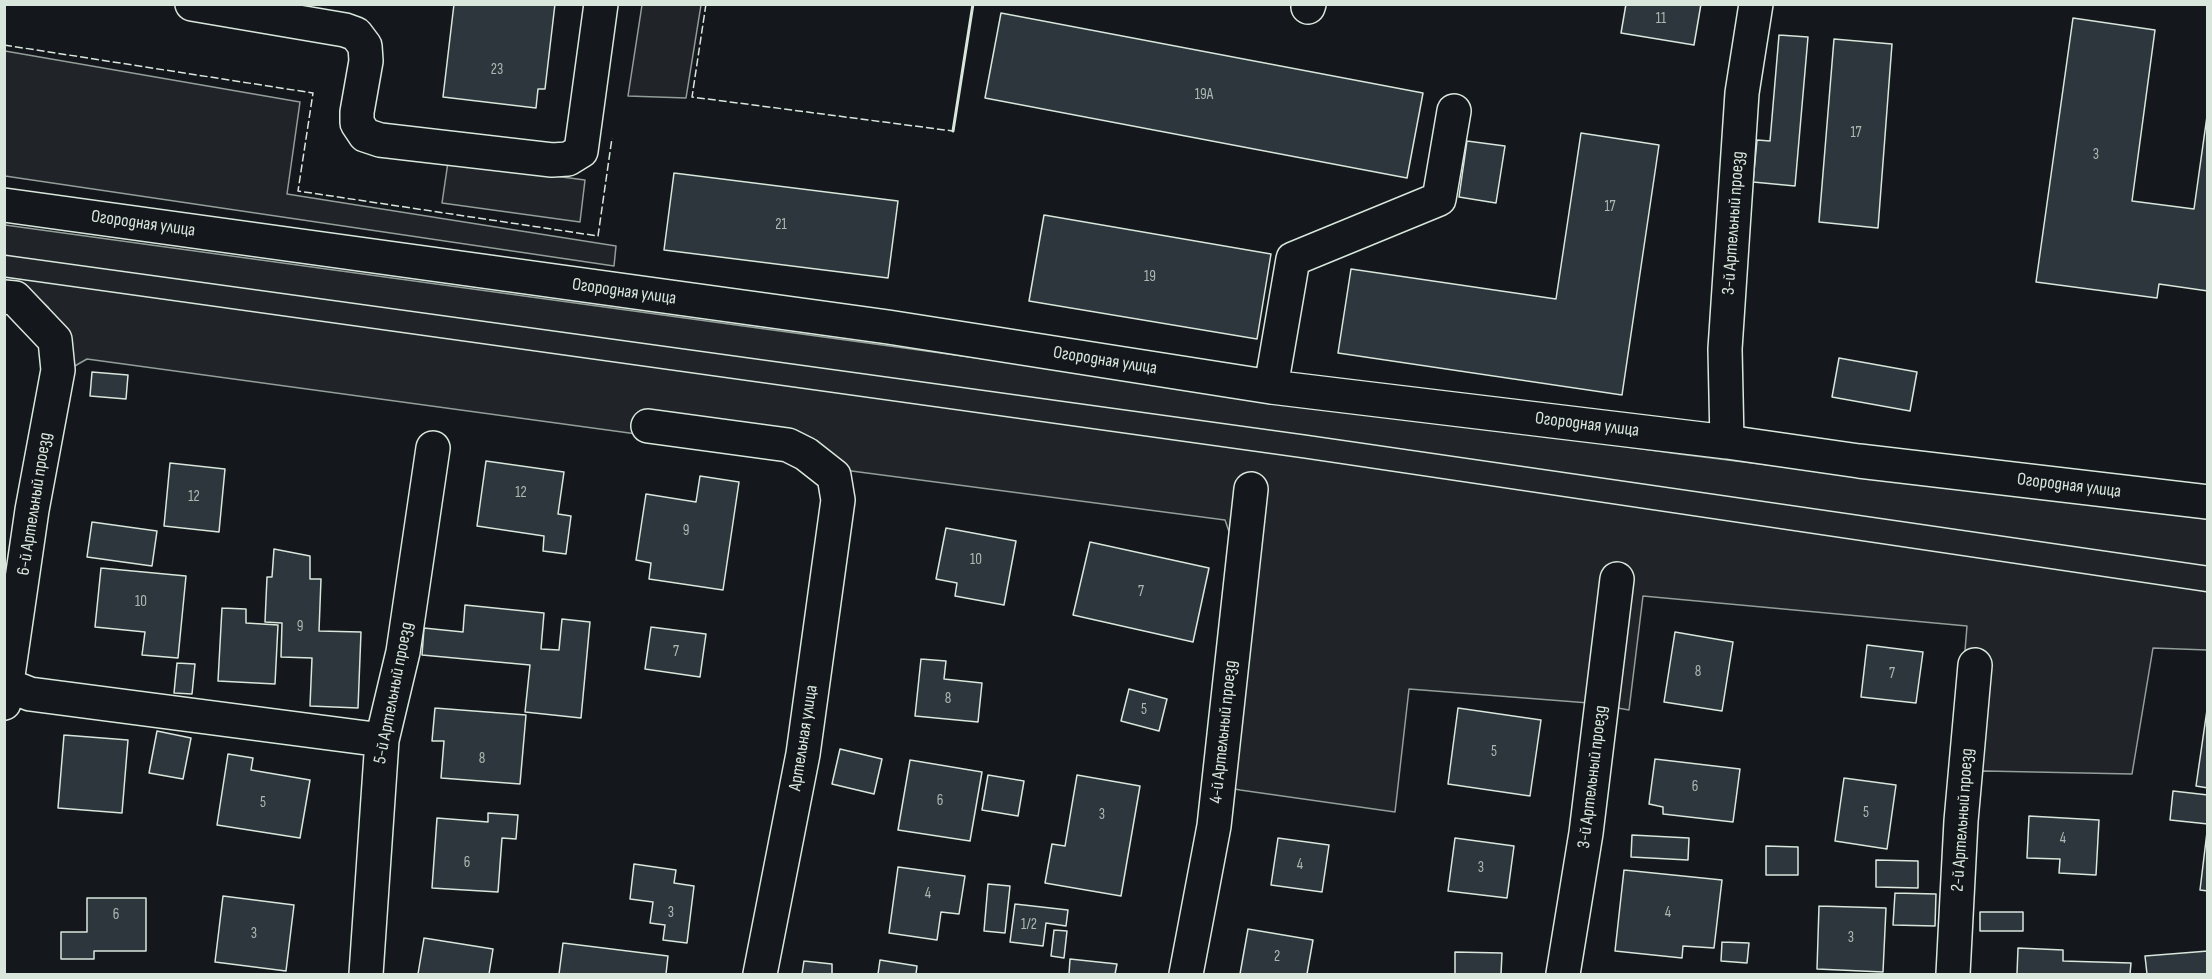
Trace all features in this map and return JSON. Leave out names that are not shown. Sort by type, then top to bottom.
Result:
[{"type":"street","points":[[192,4],[357,34],[365,46],[366,61],[357,112],[357,123],[365,135],[380,140],[552,160],[568,159],[581,151],[601,4]]},
{"type":"street","name":"3-й Артельный проезд","points":[[1727,442],[1727,326],[1742,93],[1756,4]]},
{"type":"street","points":[[1271,387],[1293,259],[1438,199],[1454,111]]},
{"type":"street","name":"Огородная улица","points":[[4,205],[888,327],[1271,387],[1727,442],[1858,461],[2208,502]]},
{"type":"street","name":"6-й Артельный проезд","points":[[4,297],[15,298],[55,340],[57,370],[32,510],[6,694]]},
{"type":"street","name":"Артельная улица","points":[[648,426],[788,445],[806,454],[834,476],[838,500],[803,754],[760,975]]},
{"type":"street","name":"5-й Артельный проезд","points":[[366,975],[382,740],[404,652],[433,448]]},
{"type":"street","name":"4-й Артельный проезд","points":[[1186,975],[1214,826],[1251,489]]},
{"type":"street","name":"3-й Артельный проезд","points":[[1563,975],[1586,833],[1617,579]]},
{"type":"street","name":"2-й Артельный проезд","points":[[1953,975],[1961,821],[1976,665]]},
{"type":"street","points":[[6,694],[30,694],[382,740]]},
{"type":"shaded area","points":[[642,5],[701,5],[686,98],[628,96]]},
{"type":"shaded area","points":[[5,51],[300,102],[287,194],[616,246],[614,266],[5,176]]},
{"type":"shaded area","points":[[448,162],[585,180],[580,222],[442,203]]},
{"type":"shaded area","points":[[5,225],[1679,454],[2207,519],[2207,650],[2153,648],[2132,774],[1985,771],[1955,773],[1967,626],[1643,596],[1629,710],[1589,703],[1409,689],[1395,812],[1240,790],[1204,783],[1232,540],[1225,520],[844,470],[644,435],[87,359],[66,371],[58,328],[48,307],[26,287],[5,285]]},
{"type":"building","points":[[454,4],[555,4],[545,89],[538,89],[536,108],[443,97]]},
{"type":"building","points":[[1626,4],[1701,4],[1694,45],[1621,33]]},
{"type":"building","points":[[1001,13],[1423,93],[1407,178],[985,98]]},
{"type":"building","points":[[2073,18],[2155,30],[2132,201],[2194,209],[2208,109],[2208,291],[2159,284],[2157,298],[2036,282]]},
{"type":"building","points":[[1779,35],[1808,37],[1795,186],[1753,182],[1757,140],[1770,141]]},
{"type":"building","points":[[1834,39],[1892,44],[1878,228],[1819,222]]},
{"type":"building","points":[[1581,133],[1659,145],[1622,395],[1338,353],[1351,269],[1556,299]]},
{"type":"building","points":[[1467,141],[1505,146],[1496,203],[1459,197]]},
{"type":"building","points":[[674,173],[898,201],[888,278],[664,250]]},
{"type":"building","points":[[1044,215],[1271,254],[1257,339],[1029,301]]},
{"type":"building","points":[[1839,358],[1917,372],[1910,411],[1832,397]]},
{"type":"building","points":[[92,372],[128,375],[126,399],[90,396]]},
{"type":"building","points":[[486,461],[564,472],[558,514],[571,516],[566,554],[543,551],[544,536],[477,526]]},
{"type":"building","points":[[170,463],[225,469],[219,532],[164,526]]},
{"type":"building","points":[[700,476],[739,482],[723,590],[649,579],[651,563],[636,560],[646,494],[696,502]]},
{"type":"building","points":[[92,522],[157,531],[152,566],[87,557]]},
{"type":"building","points":[[946,528],[1016,541],[1004,605],[955,596],[957,583],[936,579]]},
{"type":"building","points":[[1090,542],[1209,568],[1193,642],[1073,615]]},
{"type":"building","points":[[274,549],[310,556],[310,579],[321,579],[319,631],[361,632],[358,708],[310,706],[312,658],[281,657],[282,623],[265,622],[267,577],[272,577]]},
{"type":"building","points":[[101,568],[186,576],[178,658],[142,655],[145,632],[95,627]]},
{"type":"building","points":[[465,605],[544,613],[541,649],[559,650],[562,619],[590,622],[581,718],[525,712],[530,665],[422,655],[424,628],[463,632]]},
{"type":"building","points":[[222,608],[246,609],[246,623],[278,625],[275,684],[218,681]]},
{"type":"building","points":[[651,627],[706,634],[700,677],[645,669]]},
{"type":"building","points":[[1675,632],[1733,642],[1722,711],[1664,702]]},
{"type":"building","points":[[1867,645],[1923,652],[1916,703],[1861,697]]},
{"type":"building","points":[[921,659],[946,661],[944,679],[982,683],[978,722],[915,716]]},
{"type":"building","points":[[177,663],[195,664],[192,694],[174,693]]},
{"type":"building","points":[[1129,689],[1167,699],[1159,731],[1121,721]]},
{"type":"building","points":[[2208,703],[2208,788],[2196,786]]},
{"type":"building","points":[[435,708],[526,715],[520,784],[441,778],[444,741],[432,741]]},
{"type":"building","points":[[1458,708],[1541,720],[1530,796],[1448,784]]},
{"type":"building","points":[[157,731],[191,738],[183,779],[149,773]]},
{"type":"building","points":[[64,735],[128,740],[122,813],[58,808]]},
{"type":"building","points":[[840,749],[882,759],[874,794],[832,784]]},
{"type":"building","points":[[228,754],[253,758],[251,770],[310,780],[300,838],[217,825]]},
{"type":"building","points":[[1655,759],[1740,769],[1733,822],[1663,814],[1663,807],[1649,804]]},
{"type":"building","points":[[910,760],[982,772],[970,841],[898,830]]},
{"type":"building","points":[[988,775],[1024,781],[1018,816],[982,810]]},
{"type":"building","points":[[1077,775],[1140,786],[1121,896],[1045,883],[1052,844],[1065,846]]},
{"type":"building","points":[[1844,778],[1896,785],[1887,849],[1835,841]]},
{"type":"building","points":[[2173,791],[2208,795],[2208,824],[2170,820]]},
{"type":"building","points":[[488,813],[518,815],[516,839],[502,838],[498,892],[432,888],[437,818],[488,822]]},
{"type":"building","points":[[2029,816],[2099,820],[2096,875],[2059,873],[2060,859],[2027,858]]},
{"type":"building","points":[[2208,832],[2208,891],[2200,890]]},
{"type":"building","points":[[1632,835],[1689,838],[1688,860],[1631,857]]},
{"type":"building","points":[[1278,838],[1329,845],[1322,892],[1271,885]]},
{"type":"building","points":[[1455,838],[1514,846],[1507,898],[1448,891]]},
{"type":"building","points":[[1766,846],[1798,847],[1798,875],[1766,875]]},
{"type":"building","points":[[1876,860],[1918,861],[1918,888],[1876,887]]},
{"type":"building","points":[[634,864],[676,870],[674,883],[694,886],[687,943],[663,940],[665,925],[650,923],[653,902],[630,899]]},
{"type":"building","points":[[898,867],[965,876],[959,914],[941,912],[937,940],[889,933]]},
{"type":"building","points":[[1624,870],[1722,880],[1714,948],[1683,946],[1682,958],[1615,951]]},
{"type":"building","points":[[988,884],[1010,886],[1005,933],[984,931]]},
{"type":"building","points":[[1895,893],[1936,894],[1935,926],[1893,925]]},
{"type":"building","points":[[223,896],[294,905],[286,971],[215,962]]},
{"type":"building","points":[[87,898],[146,898],[146,951],[94,951],[94,959],[61,959],[61,932],[87,932]]},
{"type":"building","points":[[1015,904],[1068,910],[1066,926],[1046,923],[1043,946],[1010,942]]},
{"type":"building","points":[[1819,906],[1886,908],[1883,972],[1817,969]]},
{"type":"building","points":[[1980,912],[2023,912],[2023,931],[1980,931]]},
{"type":"building","points":[[1248,929],[1313,940],[1307,974],[1240,974]]},
{"type":"building","points":[[1054,930],[1067,931],[1064,958],[1051,956]]},
{"type":"building","points":[[424,938],[493,949],[489,974],[418,974]]},
{"type":"building","points":[[1722,942],[1749,943],[1747,963],[1721,961]]},
{"type":"building","points":[[563,943],[668,956],[666,974],[559,974]]},
{"type":"building","points":[[2018,948],[2063,950],[2063,961],[2131,963],[2130,974],[2017,974]]},
{"type":"building","points":[[2208,951],[2208,974],[2147,974],[2145,956]]},
{"type":"building","points":[[1455,952],[1502,953],[1501,974],[1455,974]]},
{"type":"building","points":[[1070,959],[1117,964],[1115,974],[1069,974]]},
{"type":"building","points":[[880,960],[917,966],[916,974],[878,974]]},
{"type":"building","points":[[804,961],[832,964],[832,974],[802,974]]},
{"type":"tram line","points":[[4,255],[1306,435],[2208,566]]},
{"type":"tram line","points":[[4,277],[1303,458],[2208,592]]},
{"type":"fence","points":[[706,4],[692,97],[953,131]]},
{"type":"fence","points":[[4,45],[313,93],[298,191],[598,236],[612,138]]},
{"type":"wall","points":[[953,131],[973,4]]}]
